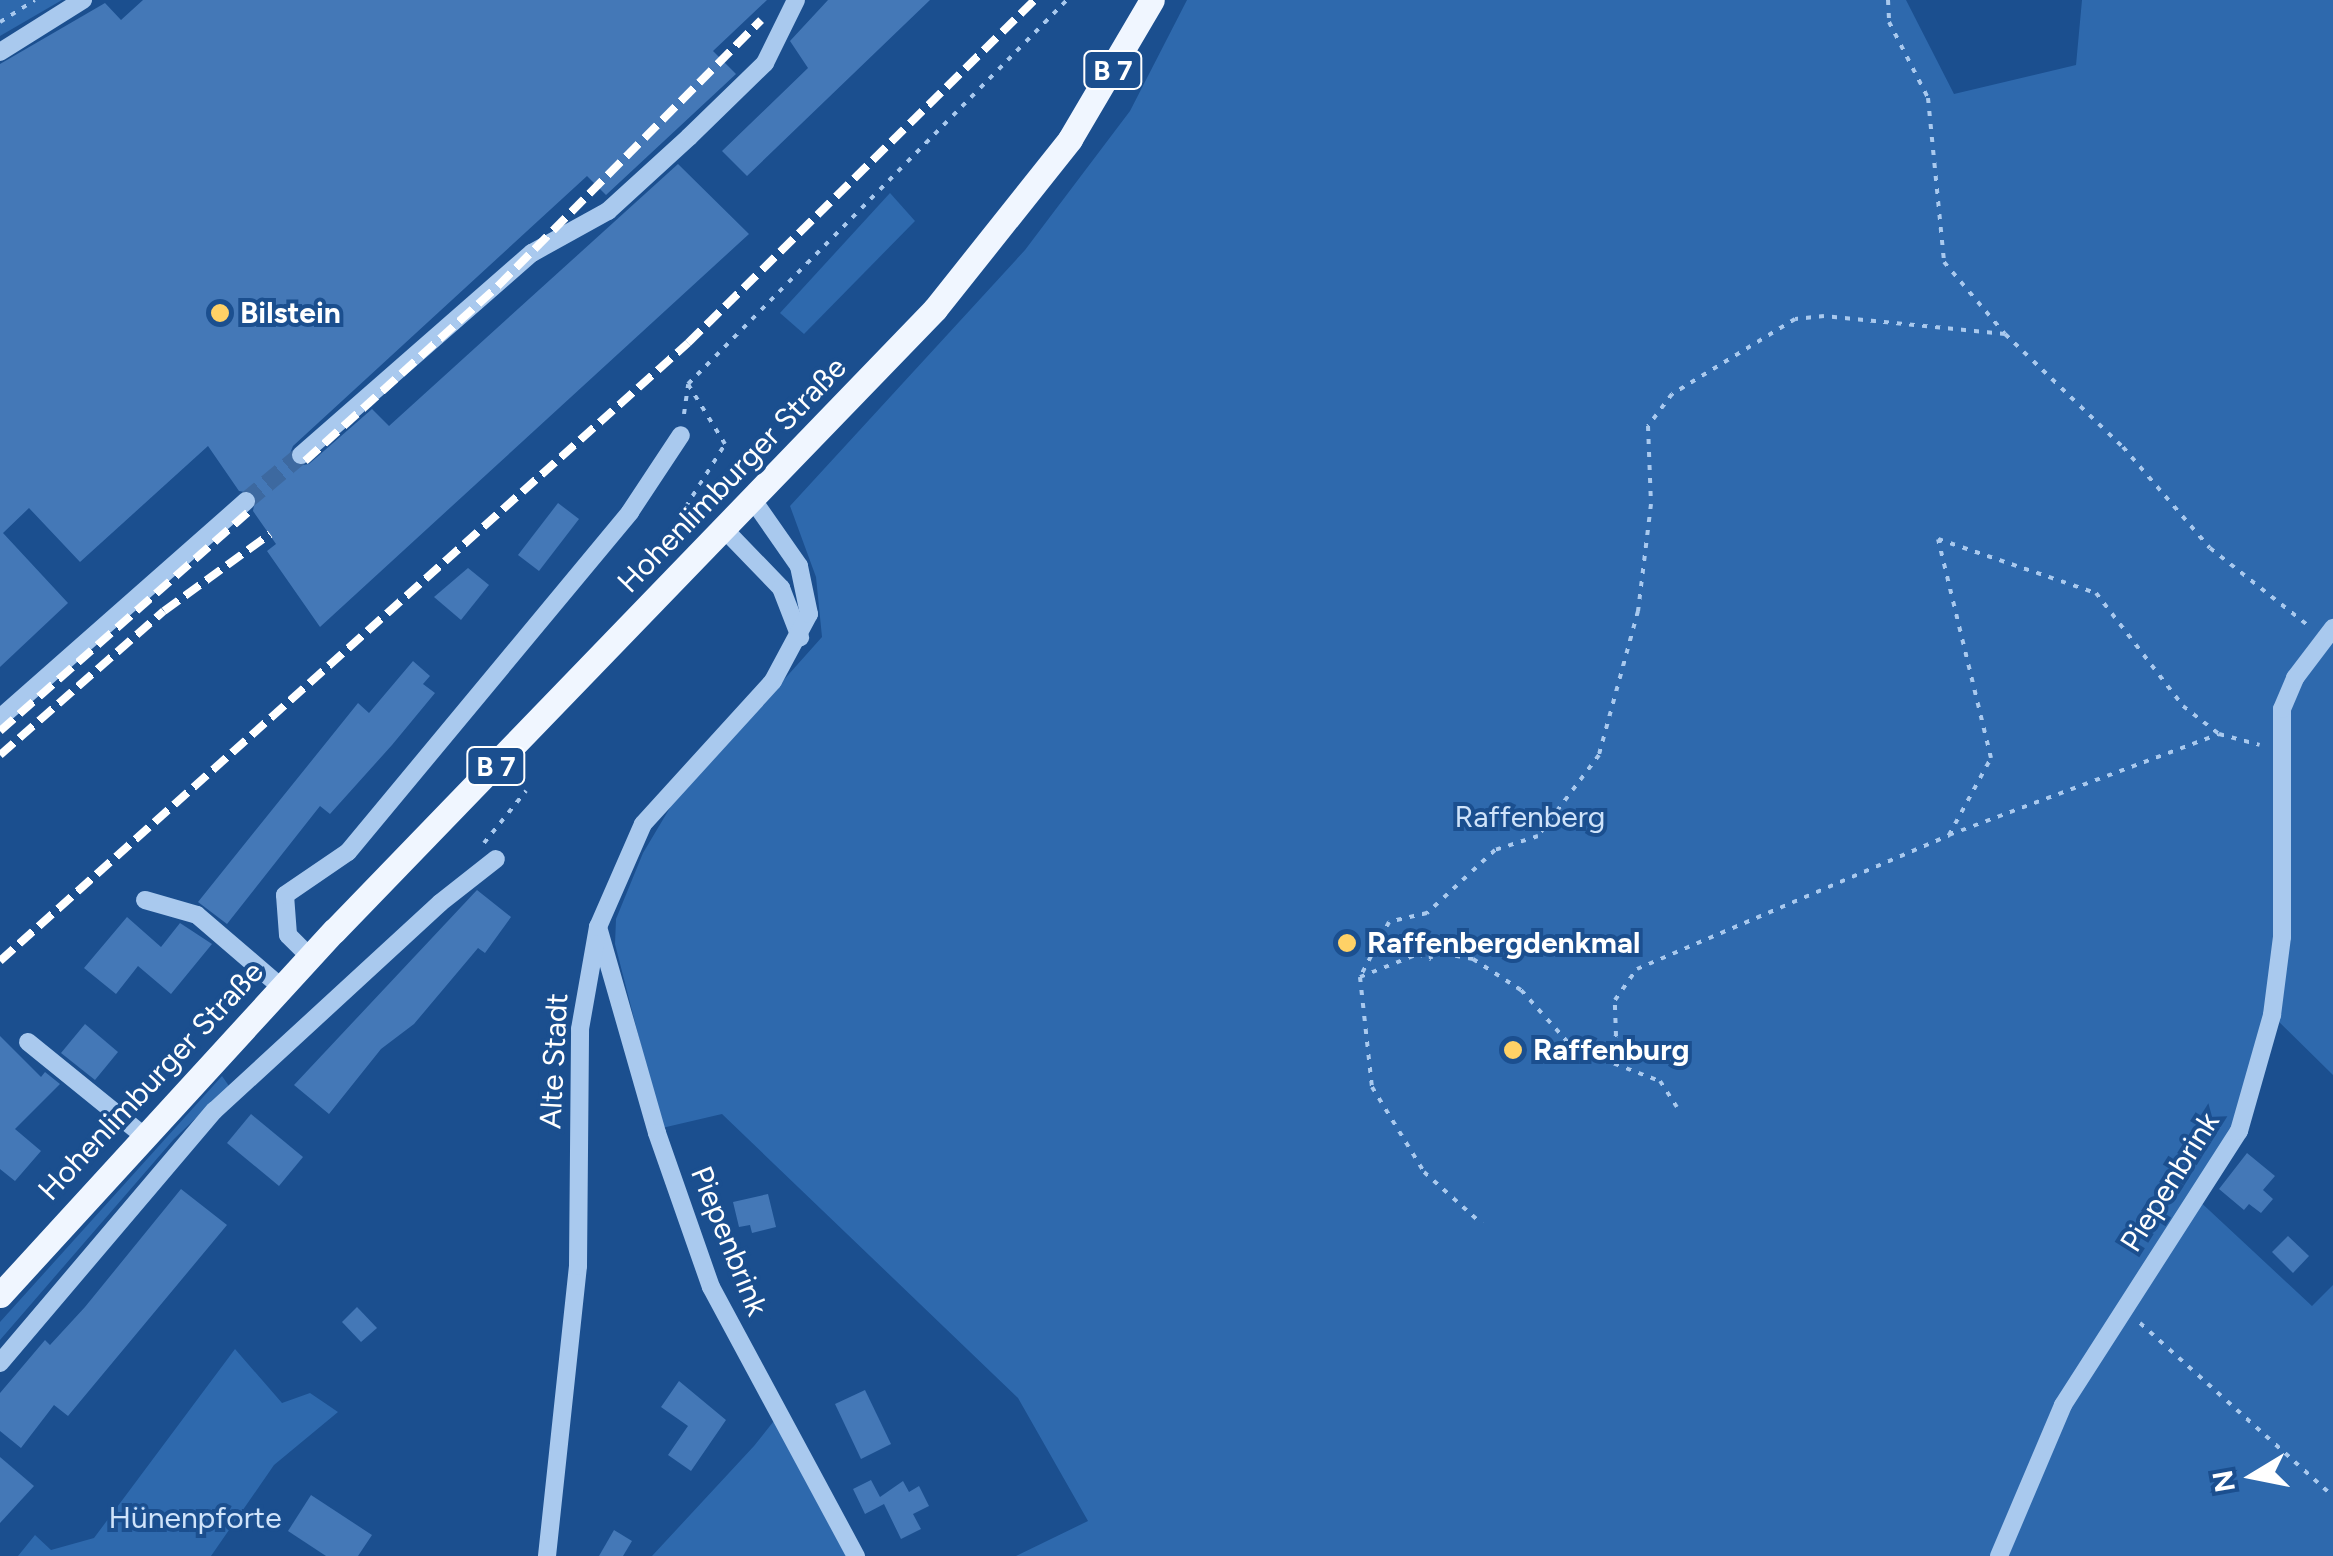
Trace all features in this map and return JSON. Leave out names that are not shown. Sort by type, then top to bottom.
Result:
[{"type":"main road","name":"Hohenlimburger Straße","points":[[0,1295],[9,1269],[144,1135],[310,956],[935,309],[1006,224],[1070,138],[1152,0]]},
{"type":"street","points":[[0,52],[83,0]]},
{"type":"street","points":[[301,455],[532,252],[608,210],[689,137],[765,63],[796,0]]},
{"type":"street","name":"Hohenlimburger Straße","points":[[310,956],[288,935],[285,895],[348,852],[630,512],[681,434]]},
{"type":"street","name":"Alte Stadt","points":[[547,1556],[578,1266],[580,1029],[598,927],[642,824],[773,681],[800,638],[809,614],[808,586],[785,538],[752,500]]},
{"type":"street","points":[[0,718],[246,501]]},
{"type":"street","points":[[725,530],[781,588],[800,638]]},
{"type":"street","name":"Piepenbrink","points":[[1999,1556],[2063,1405],[2122,1307],[2239,1132],[2268,1032],[2282,937],[2282,710],[2295,678],[2330,635]]},
{"type":"street","points":[[0,1363],[214,1111],[440,902],[496,859]]},
{"type":"street","points":[[145,900],[197,916],[281,987]]},
{"type":"street","name":"Piepenbrink","points":[[598,927],[657,1133],[711,1287],[856,1556]]},
{"type":"street","points":[[28,1042],[144,1135]]},
{"type":"path","points":[[0,22],[35,0]]},
{"type":"path","points":[[681,434],[688,384],[1067,0]]},
{"type":"path","points":[[1888,0],[1889,22],[1928,98],[1944,262],[2005,334],[2123,447],[2210,548],[2330,635]]},
{"type":"path","points":[[1482,1224],[1424,1172],[1372,1086],[1360,977],[1390,922],[1427,913],[1495,850],[1538,836],[1599,755],[1638,611],[1651,504],[1648,426],[1672,394],[1795,320],[1824,316],[2005,334]]},
{"type":"path","points":[[681,574],[658,551],[725,444],[688,384]]},
{"type":"path","points":[[1948,835],[1990,758],[1938,539],[2096,593],[2184,706],[2219,734],[2281,750]]},
{"type":"path","points":[[1602,1059],[1616,1036],[1616,1000],[1636,969],[1948,835],[2219,734]]},
{"type":"path","points":[[496,859],[482,840],[526,791]]},
{"type":"path","points":[[1360,977],[1418,954],[1431,959],[1430,950],[1473,959],[1521,990],[1582,1058],[1602,1059],[1660,1080],[1677,1107]]},
{"type":"path","points":[[2122,1307],[2333,1496]]},
{"type":"green space","points":[[0,0],[62,0],[0,36]]},
{"type":"green space","name":"Raffenberg","points":[[1187,0],[1906,0],[1954,94],[2076,65],[2082,0],[2333,0],[2333,1075],[2273,1016],[2239,1131],[2195,1197],[2312,1306],[2333,1285],[2333,1556],[1016,1556],[1088,1521],[1018,1398],[722,1114],[662,1128],[615,944],[616,919],[643,853],[671,806],[822,637],[816,577],[790,506],[1025,250],[1130,111]]},
{"type":"green space","points":[[890,193],[915,221],[804,334],[780,313]]},
{"type":"green space","points":[[222,1076],[229,1086],[174,1139],[0,1340],[0,1322]]},
{"type":"green space","name":"Hünenpforte","points":[[235,1349],[282,1403],[310,1393],[338,1412],[274,1465],[211,1556],[18,1556],[35,1535],[51,1550],[94,1538]]},
{"type":"green space","points":[[777,1417],[850,1556],[652,1556],[754,1446]]},
{"type":"building","name":"Bilstein","points":[[143,0],[767,0],[713,51],[736,74],[606,195],[587,176],[293,446],[289,456],[296,466],[309,464],[372,409],[389,426],[678,164],[749,234],[320,627],[267,551],[276,544],[253,511],[256,494],[239,491],[208,446],[80,562],[29,508],[3,533],[68,603],[0,667],[0,64],[105,3],[121,20]]},
{"type":"building","points":[[828,0],[930,0],[747,176],[722,151],[808,68],[790,41]]},
{"type":"building","points":[[558,503],[579,519],[539,571],[518,555]]},
{"type":"building","points":[[468,568],[489,585],[461,620],[434,597]]},
{"type":"building","points":[[413,661],[430,676],[423,684],[435,693],[392,745],[330,814],[320,806],[227,924],[198,902],[358,703],[369,713]]},
{"type":"building","points":[[477,890],[511,917],[485,953],[478,948],[414,1024],[381,1049],[329,1114],[294,1085]]},
{"type":"building","points":[[127,917],[161,947],[180,923],[212,944],[171,994],[138,966],[116,994],[84,968]]},
{"type":"building","points":[[85,1024],[118,1052],[95,1080],[61,1053]]},
{"type":"building","points":[[0,1036],[41,1077],[45,1072],[60,1084],[15,1129],[41,1151],[15,1181],[0,1169]]},
{"type":"building","points":[[251,1114],[303,1157],[279,1186],[227,1143]]},
{"type":"building","points":[[2247,1153],[2275,1176],[2263,1190],[2273,1199],[2261,1213],[2249,1204],[2244,1210],[2219,1189]]},
{"type":"building","points":[[181,1189],[227,1225],[68,1416],[54,1405],[21,1448],[0,1431],[0,1393],[45,1340],[50,1345],[85,1307]]},
{"type":"building","points":[[768,1194],[776,1227],[752,1233],[750,1225],[739,1227],[733,1202]]},
{"type":"building","points":[[2288,1236],[2309,1256],[2293,1273],[2272,1252]]},
{"type":"building","points":[[357,1307],[377,1328],[361,1342],[342,1322]]},
{"type":"building","points":[[679,1381],[726,1420],[691,1471],[668,1455],[688,1426],[661,1407]]},
{"type":"building","points":[[865,1390],[891,1444],[861,1459],[835,1404]]},
{"type":"building","points":[[0,1457],[34,1486],[0,1523]]},
{"type":"building","points":[[871,1480],[880,1497],[903,1481],[909,1492],[919,1486],[929,1506],[913,1514],[921,1529],[901,1539],[884,1504],[865,1514],[853,1489]]},
{"type":"building","points":[[311,1495],[372,1535],[358,1556],[326,1556],[288,1531]]},
{"type":"building","points":[[614,1530],[632,1541],[623,1556],[599,1556]]},
{"type":"tunnel","points":[[246,501],[301,455]]},
{"type":"railway","points":[[0,961],[688,343],[1035,0]]},
{"type":"railway","points":[[305,461],[498,286],[761,20]]},
{"type":"railway","points":[[0,731],[252,509]]},
{"type":"railway","points":[[0,755],[164,611],[270,534]]},
{"type":"place","name":"Bilstein","points":[[220,313]]},
{"type":"place","name":"Raffenbergdenkmal","points":[[1347,943]]},
{"type":"place","name":"Raffenburg","points":[[1513,1050]]}]
